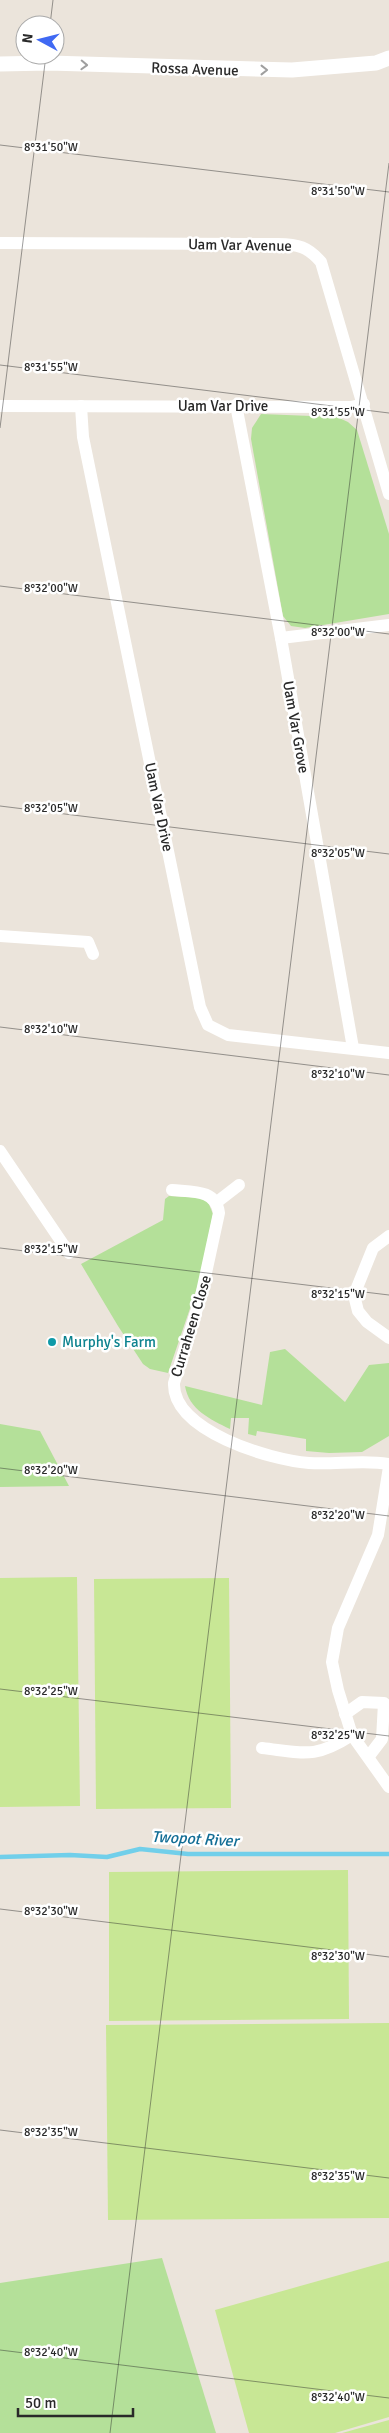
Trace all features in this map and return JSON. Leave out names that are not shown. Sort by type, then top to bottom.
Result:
[{"type":"street","name":"Rossa Avenue","points":[[0,64],[49,63],[292,70],[376,63],[389,58]]},
{"type":"street","name":"Uam Var Avenue","points":[[0,244],[296,244],[311,250],[320,262],[364,404],[389,494]]},
{"type":"street","name":"Uam Var Drive","points":[[0,406],[236,405],[352,408],[364,404]]},
{"type":"street","name":"Uam Var Grove","points":[[236,405],[281,638],[353,1048]]},
{"type":"street","name":"Uam Var Drive","points":[[81,406],[83,437],[200,1007],[208,1025],[228,1034],[389,1053]]},
{"type":"street","points":[[281,638],[389,625]]},
{"type":"street","points":[[0,936],[88,942],[93,954]]},
{"type":"street","points":[[0,1151],[69,1253]]},
{"type":"street","points":[[172,1190],[204,1193],[217,1202],[240,1186]]},
{"type":"street","name":"Curraheen Close","points":[[217,1202],[219,1214],[212,1253],[174,1383],[174,1395],[181,1407],[210,1431],[239,1446],[267,1456],[308,1463],[389,1466]]},
{"type":"street","points":[[389,1236],[373,1248],[354,1295],[358,1311],[367,1322],[389,1338]]},
{"type":"street","points":[[389,1466],[383,1537],[338,1628],[332,1662],[338,1690],[352,1735],[369,1756],[389,1787]]},
{"type":"street","points":[[346,1714],[362,1702],[384,1704],[382,1739],[369,1756]]},
{"type":"street","points":[[262,1748],[312,1754],[335,1746],[352,1735]]},
{"type":"green space","points":[[261,414],[337,417],[348,422],[357,430],[389,534],[389,614],[305,628],[291,626],[283,616],[251,439],[252,428]]},
{"type":"green space","points":[[169,1196],[202,1198],[208,1202],[213,1214],[199,1282],[168,1373],[150,1369],[143,1364],[81,1264],[163,1220],[165,1199]]},
{"type":"green space","points":[[285,1349],[345,1402],[369,1365],[389,1363],[389,1436],[362,1452],[329,1453],[306,1451],[306,1439],[257,1431],[256,1436],[248,1434],[249,1418],[231,1418],[230,1429],[202,1413],[196,1408],[187,1394],[185,1386],[262,1405],[270,1352]]},
{"type":"green space","points":[[0,1424],[40,1431],[69,1486],[0,1487]]},
{"type":"green space","points":[[77,1577],[80,1806],[0,1807],[0,1578]]},
{"type":"green space","points":[[229,1578],[231,1808],[96,1809],[94,1579]]},
{"type":"green space","points":[[348,1870],[349,2019],[109,2021],[109,1872]]},
{"type":"green space","points":[[389,2023],[389,2218],[108,2220],[106,2025]]},
{"type":"green space","points":[[162,2258],[216,2433],[0,2433],[0,2283]]},
{"type":"green space","points":[[389,2261],[389,2417],[335,2433],[249,2433],[215,2310]]},
{"type":"green space","points":[[389,2420],[389,2433],[342,2433]]},
{"type":"waterway","name":"Twopot River","points":[[0,1857],[70,1855],[107,1857],[140,1849],[188,1854],[389,1854]]},
{"type":"place","name":"Murphy's Farm","points":[[52,1342]]}]
